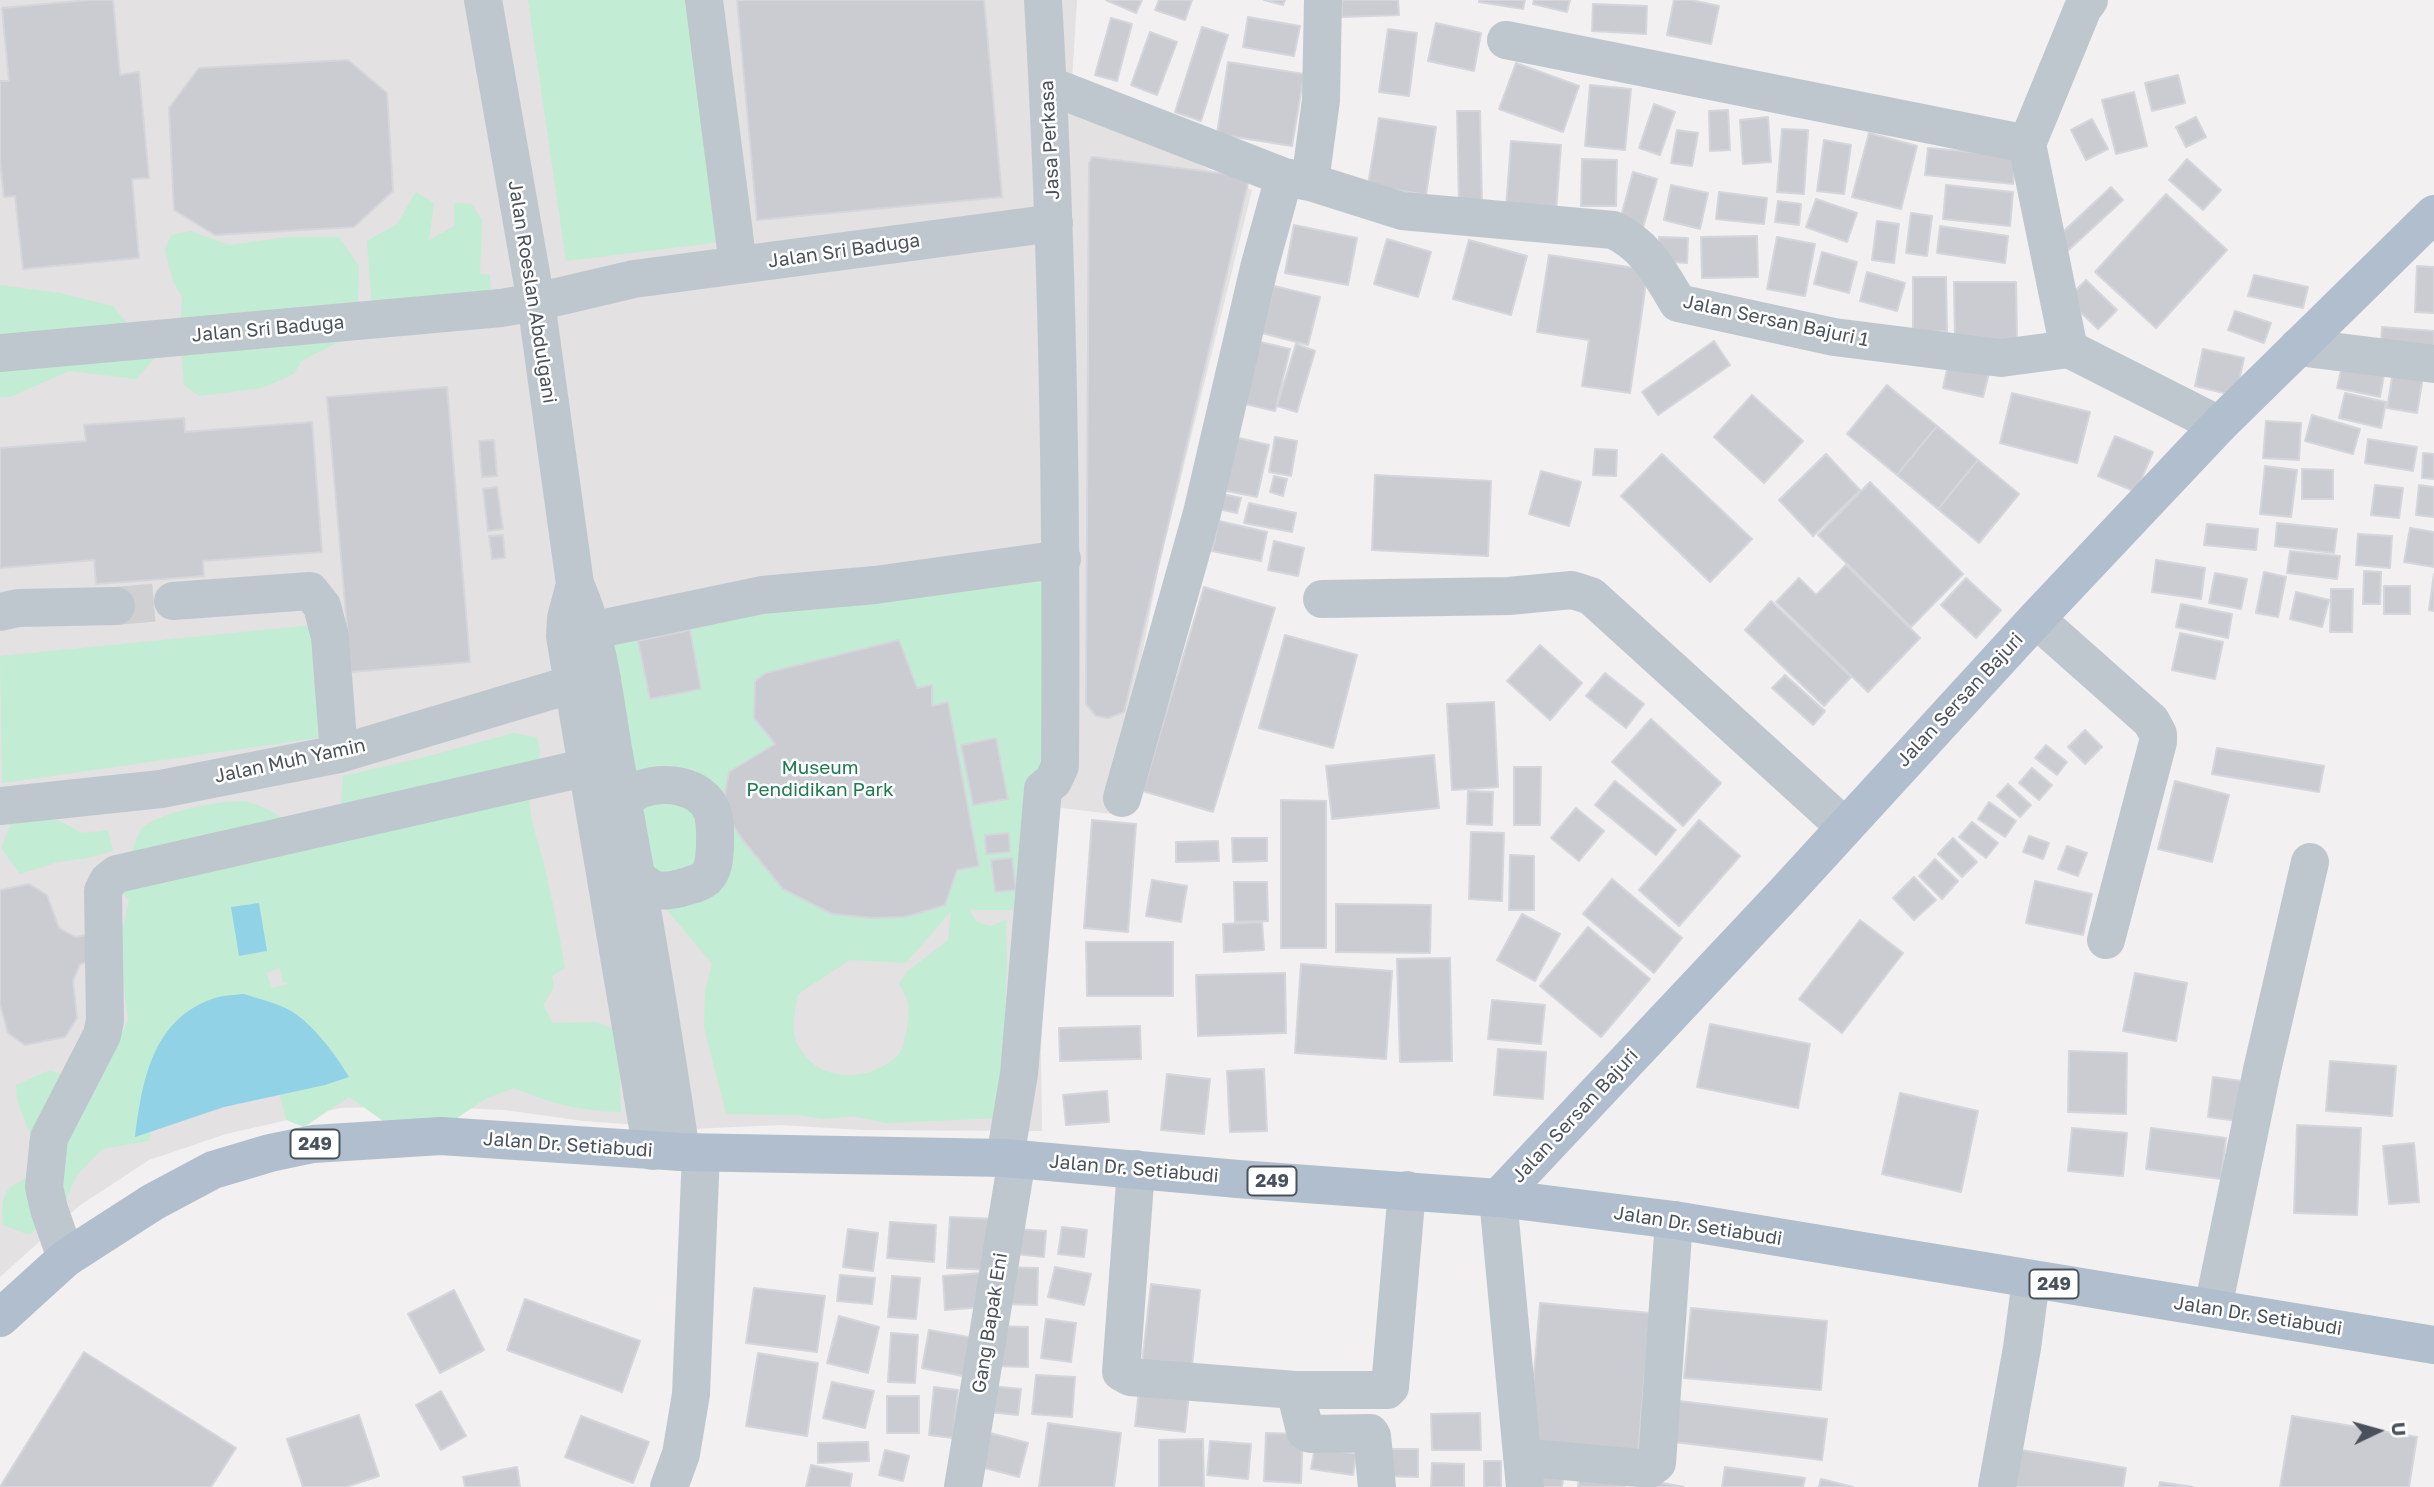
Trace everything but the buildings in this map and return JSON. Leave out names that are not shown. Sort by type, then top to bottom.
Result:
[{"type":"main road","name":"Jalan Sersan Bajuri","points":[[1498,1198],[2219,425],[2434,214]]},
{"type":"main road","name":"Jalan Dr. Setiabudi","points":[[0,1318],[66,1258],[153,1202],[213,1170],[270,1153],[313,1144],[441,1136],[678,1152],[1011,1158],[1498,1198],[1674,1220],[2434,1345]]},
{"type":"street","name":"Jalan Roeslan Abdulgani","points":[[483,0],[536,302],[575,584],[566,618],[579,633]]},
{"type":"street","points":[[704,0],[738,265]]},
{"type":"street","name":"Jasa Perkasa","points":[[1043,0],[1054,223],[1062,559]]},
{"type":"street","points":[[1122,799],[1202,513],[1259,268],[1297,180],[1321,100],[1324,0]]},
{"type":"street","points":[[2090,0],[2083,8],[2028,144],[2069,349],[2219,425]]},
{"type":"street","points":[[1506,40],[2028,144]]},
{"type":"street","name":"Jalan Sersan Bajuri 1","points":[[1048,85],[1297,180],[1402,211],[1613,230],[1628,237],[1652,258],[1678,303],[1834,337],[2001,358],[2069,349]]},
{"type":"street","name":"Jalan Sri Baduga","points":[[0,353],[502,307],[536,302],[634,279],[1054,223]]},
{"type":"street","points":[[2298,347],[2434,364]]},
{"type":"street","points":[[678,1152],[601,764],[579,633],[762,595],[875,585],[1062,559]]},
{"type":"street","name":"Gang Bapak Eni","points":[[963,1487],[1011,1158],[1042,789],[1053,781],[1060,766],[1062,559]]},
{"type":"street","points":[[1322,599],[1509,596],[1572,590],[1582,592],[1591,597],[1844,826]]},
{"type":"street","points":[[173,601],[310,591],[322,606],[330,637],[339,754]]},
{"type":"street","points":[[0,612],[18,608],[116,606]]},
{"type":"street","points":[[2036,619],[2151,721],[2158,734],[2106,940]]},
{"type":"street","name":"Jalan Muh Yamin","points":[[0,806],[161,789],[339,754],[587,682]]},
{"type":"street","points":[[601,764],[623,801],[678,1152],[691,1394],[681,1454],[669,1487]]},
{"type":"street","points":[[66,1258],[44,1187],[49,1138],[102,1035],[106,1020],[103,891],[108,881],[117,874],[601,764]]},
{"type":"street","points":[[623,801],[638,790],[675,785],[698,795],[706,802],[712,811],[716,830],[714,863],[709,876],[700,883],[661,891],[650,889],[637,877]]},
{"type":"street","points":[[2213,1308],[2259,1084],[2310,862]]},
{"type":"street","points":[[1136,1169],[1121,1372],[1130,1377],[1295,1390],[1384,1392],[1390,1387],[1407,1191]]},
{"type":"street","points":[[1498,1198],[1523,1472],[1649,1469],[1657,1463],[1674,1220]]},
{"type":"street","points":[[1997,1487],[2022,1348],[2031,1280]]},
{"type":"street","points":[[1295,1390],[1305,1430],[1310,1434],[1370,1433],[1377,1487]]},
{"type":"shaded area","points":[[0,0],[1077,0],[1070,113],[1146,139],[1252,190],[1158,571],[1112,814],[1053,807],[1041,1050],[1042,1131],[863,1130],[780,1125],[692,1129],[584,1121],[504,1110],[416,1106],[340,1108],[226,1134],[149,1160],[79,1206],[0,1277]]},
{"type":"green space","points":[[528,0],[693,0],[722,242],[566,261]]},
{"type":"green space","points":[[416,192],[434,203],[429,240],[454,226],[454,203],[472,204],[482,220],[480,274],[490,275],[491,298],[372,307],[367,241],[397,224]]},
{"type":"green space","points":[[191,231],[229,245],[289,237],[339,237],[359,266],[357,333],[301,361],[294,374],[262,388],[199,396],[184,385],[180,337],[182,297],[173,281],[165,250],[171,235]]},
{"type":"green space","points":[[0,285],[60,293],[113,306],[155,358],[136,379],[69,371],[10,397],[0,397]]},
{"type":"green space","name":"Museum Pendidikan Park","points":[[1057,563],[1033,910],[969,910],[976,921],[990,926],[1006,920],[1001,1118],[887,1123],[851,1116],[824,1119],[797,1115],[726,1114],[704,1028],[705,991],[712,964],[650,889],[609,627]],"holes":[[[951,911],[948,940],[908,971],[899,983],[908,1003],[908,1015],[905,1038],[898,1055],[874,1071],[846,1075],[832,1073],[808,1059],[799,1047],[795,1035],[798,994],[850,960],[906,963]]]},
{"type":"green space","points":[[312,625],[331,736],[2,783],[0,656]]},
{"type":"green space","points":[[513,733],[537,737],[540,756],[531,786],[530,810],[552,899],[565,968],[552,976],[554,987],[543,1005],[553,1023],[596,1022],[614,1029],[619,1062],[621,1112],[566,1106],[514,1088],[485,1099],[453,1121],[383,1121],[349,1097],[304,1127],[286,1120],[280,1095],[283,1075],[161,1093],[149,1141],[102,1149],[76,1176],[66,1200],[29,1235],[3,1225],[3,1204],[7,1191],[34,1175],[36,1150],[17,1100],[16,1085],[50,1070],[87,1086],[128,1021],[119,943],[129,900],[119,888],[143,827],[177,812],[237,801],[257,805],[287,820],[341,804],[343,776]],"holes":[[[280,968],[282,981],[288,984],[271,988],[267,973]]]},
{"type":"green space","points":[[32,815],[60,821],[82,833],[108,830],[113,851],[58,862],[20,874],[1,848],[12,821]]},
{"type":"water","points":[[259,903],[267,951],[239,956],[231,907]]},
{"type":"water","points":[[244,994],[291,1011],[308,1024],[338,1059],[349,1077],[325,1085],[224,1107],[135,1137],[147,1075],[163,1037],[192,1009],[216,998]]},
{"type":"tunnel","points":[[116,606],[173,601]]}]
